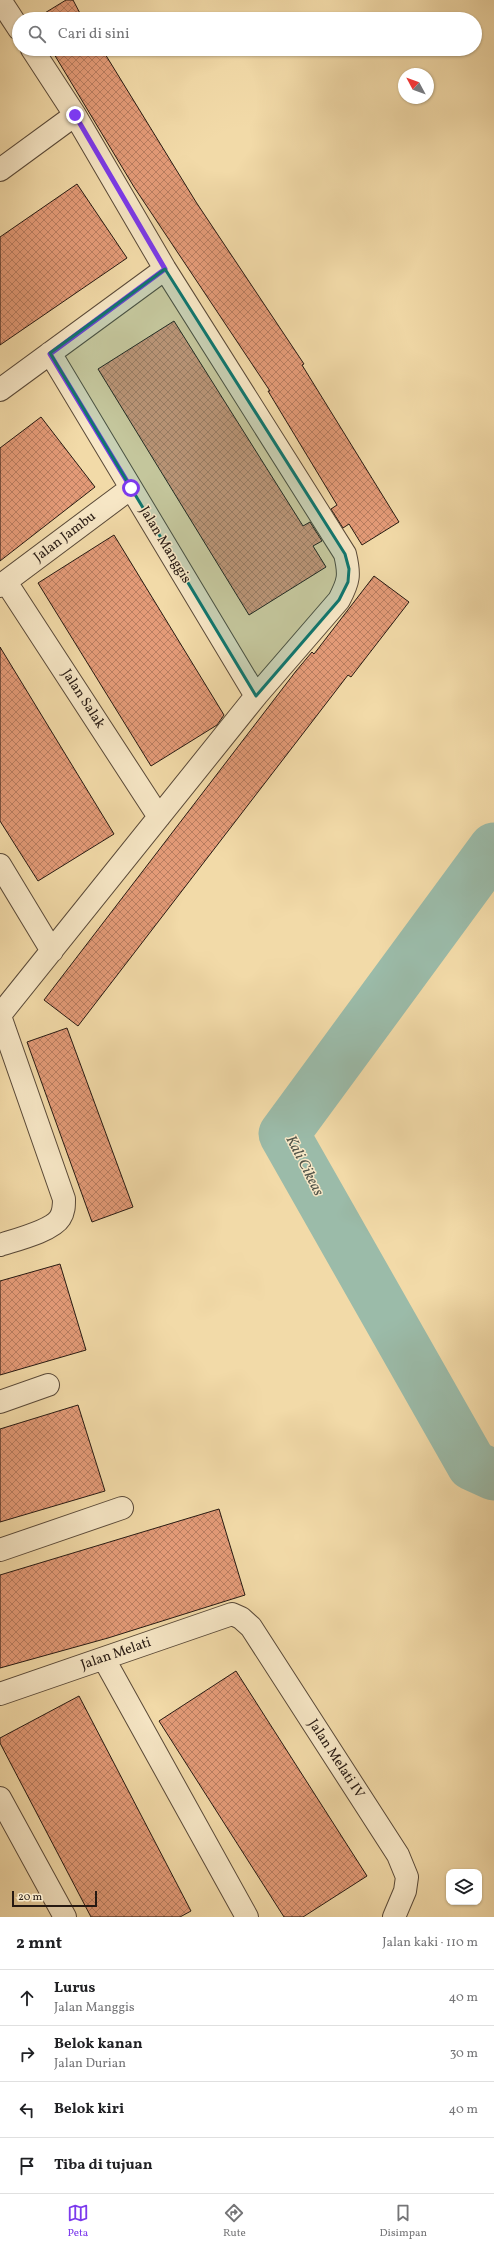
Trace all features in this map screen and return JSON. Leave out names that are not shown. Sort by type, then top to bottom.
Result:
[{"type":"street","points":[[0,0],[12,19]]},
{"type":"street","points":[[0,1246],[51,1227],[60,1218],[64,1199],[0,1016],[256,696],[339,600],[348,582],[349,569],[345,554],[165,269],[75,115],[37,56]]},
{"type":"street","points":[[0,170],[75,115]]},
{"type":"street","points":[[0,390],[165,269]]},
{"type":"street","name":"Jalan Manggis","points":[[50,354],[256,696]]},
{"type":"street","name":"Jalan Jambu","points":[[3,584],[131,488]]},
{"type":"street","name":"Jalan Salak","points":[[3,584],[159,817]]},
{"type":"street","points":[[0,865],[52,951]]},
{"type":"street","points":[[0,1402],[48,1386]]},
{"type":"street","points":[[0,1550],[122,1508]]},
{"type":"street","name":"Jalan Melati","points":[[0,1694],[232,1614]]},
{"type":"street","name":"Jalan Melati IV","points":[[232,1614],[241,1618],[251,1627],[398,1855],[407,1877],[405,1891],[394,1917]]},
{"type":"street","points":[[104,1659],[247,1917]]},
{"type":"street","points":[[0,1798],[65,1917]]},
{"type":"highlighted area","points":[[165,269],[345,554],[349,569],[348,582],[339,600],[256,696],[50,353]]},
{"type":"building","points":[[66,0],[73,0],[79,12],[46,12]]},
{"type":"building","points":[[55,56],[106,56],[196,202],[304,364],[302,365],[399,522],[362,545],[349,524],[343,528],[331,509],[337,505],[268,391],[270,391],[134,187]]},
{"type":"building","points":[[77,184],[127,258],[0,345],[0,237]]},
{"type":"building","points":[[174,321],[303,526],[310,522],[322,541],[313,546],[326,567],[249,615],[98,369]]},
{"type":"building","points":[[41,417],[95,487],[0,561],[0,448]]},
{"type":"building","points":[[114,535],[224,715],[217,725],[151,766],[38,583]]},
{"type":"building","points":[[374,576],[409,602],[351,677],[348,675],[78,1026],[44,1000],[296,671],[312,652],[314,654]]},
{"type":"building","points":[[0,647],[114,834],[38,881],[0,821]]},
{"type":"building","points":[[67,1028],[133,1207],[92,1222],[27,1042]]},
{"type":"building","points":[[60,1264],[86,1350],[0,1375],[0,1281]]},
{"type":"building","points":[[78,1405],[105,1491],[0,1522],[0,1429]]},
{"type":"building","points":[[219,1509],[245,1595],[108,1638],[0,1668],[0,1575]]},
{"type":"building","points":[[236,1671],[367,1876],[303,1917],[284,1917],[159,1721]]},
{"type":"building","points":[[79,1696],[191,1911],[180,1917],[91,1917],[0,1743],[0,1738]]},
{"type":"waterway","name":"Kali Cikeas","points":[[494,848],[284,1134],[472,1465],[494,1475]]},
{"type":"route","points":[[75,115],[165,269],[50,354],[131,488]]}]
